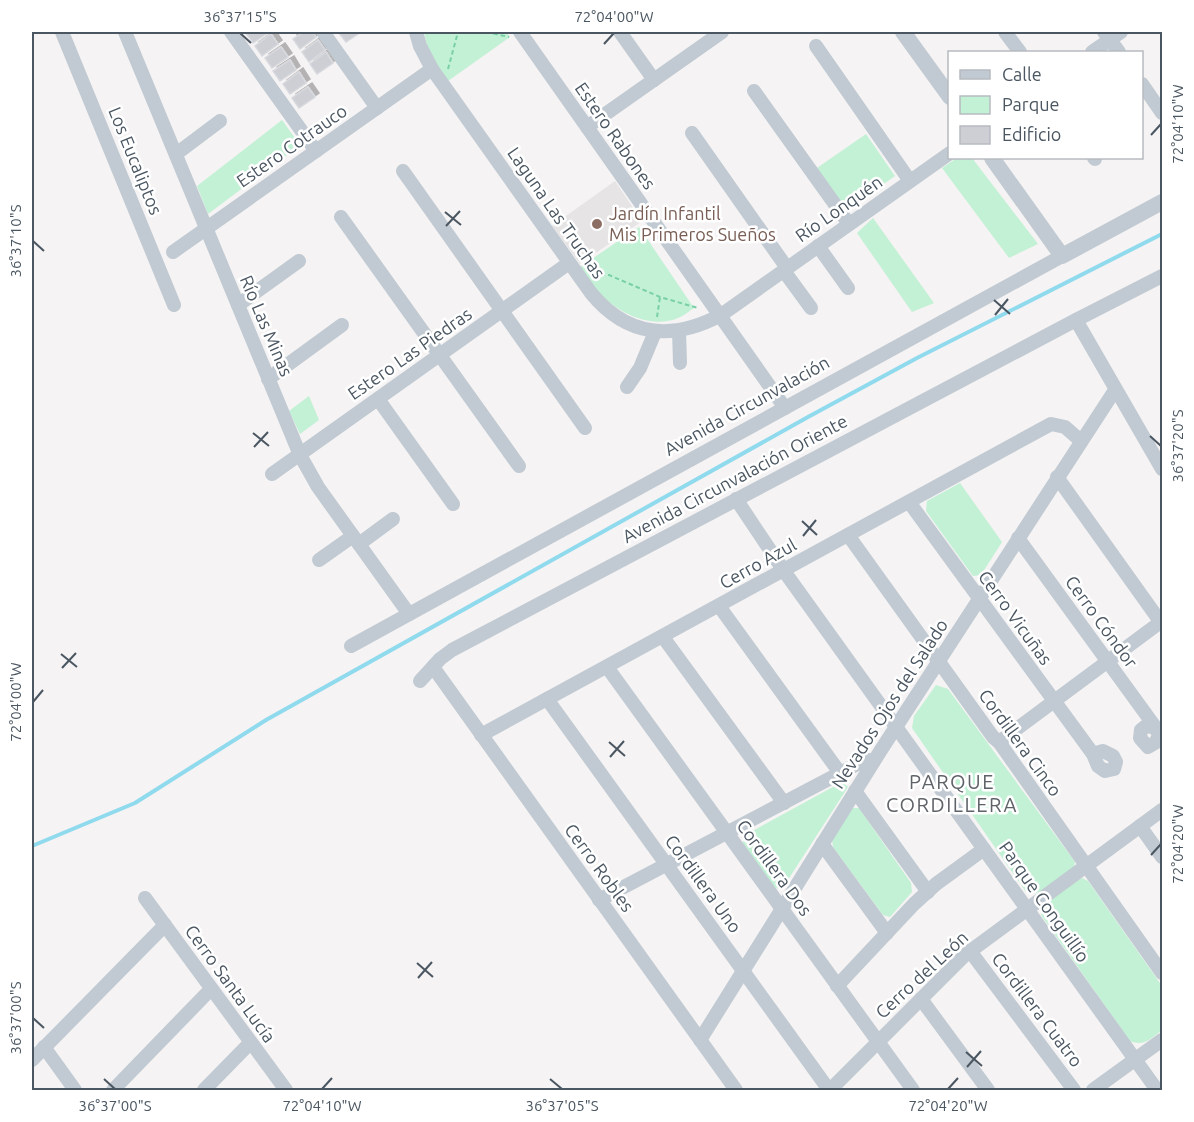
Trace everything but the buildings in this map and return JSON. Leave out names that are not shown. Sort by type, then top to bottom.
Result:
[{"type":"street","name":"Los Eucaliptos","points":[[62,32],[174,305]]},
{"type":"street","name":"Río Las Minas","points":[[126,32],[300,454],[318,487],[410,614]]},
{"type":"street","points":[[231,32],[316,151]]},
{"type":"street","points":[[323,32],[377,108]]},
{"type":"street","name":"Laguna Las Truchas","points":[[416,32],[420,46],[444,87],[591,293],[608,311],[632,325],[655,332],[679,331],[721,315]]},
{"type":"street","points":[[620,32],[654,80]]},
{"type":"street","points":[[903,32],[948,94]]},
{"type":"street","points":[[1005,32],[1019,51]]},
{"type":"street","points":[[587,127],[717,33]]},
{"type":"street","points":[[1093,51],[1112,34],[1119,51]]},
{"type":"street","name":"Estero Rabones","points":[[523,36],[785,408]]},
{"type":"street","points":[[816,46],[910,181]]},
{"type":"street","name":"Estero Cotrauco","points":[[174,252],[432,69]]},
{"type":"street","points":[[1143,85],[1162,113]]},
{"type":"street","points":[[754,91],[849,224]]},
{"type":"street","points":[[176,154],[220,122]]},
{"type":"street","points":[[692,133],[811,308]]},
{"type":"street","name":"Río Lonquén","points":[[721,315],[948,154]]},
{"type":"street","points":[[993,159],[1062,256]]},
{"type":"street","points":[[403,171],[585,428]]},
{"type":"street","name":"Avenida Circunvalación","points":[[351,646],[1162,201]]},
{"type":"street","points":[[341,217],[519,466]]},
{"type":"street","points":[[818,246],[848,288]]},
{"type":"street","points":[[238,305],[299,261]]},
{"type":"street","name":"Estero Las Piedras","points":[[272,474],[502,311],[573,268]]},
{"type":"street","points":[[1162,276],[1076,320],[1162,469]]},
{"type":"street","name":"Avenida Circunvalación Oriente","points":[[420,681],[452,650],[1076,320]]},
{"type":"street","points":[[268,379],[342,325]]},
{"type":"street","points":[[679,331],[680,363]]},
{"type":"street","points":[[627,387],[640,368],[655,332]]},
{"type":"street","name":"Nevados Ojos del Salado","points":[[700,1040],[874,761],[1115,390]]},
{"type":"street","points":[[378,399],[453,504]]},
{"type":"street","name":"Cerro Azul","points":[[481,735],[1051,424],[1065,427],[1081,441]]},
{"type":"street","points":[[999,742],[1162,623],[1057,477]]},
{"type":"street","name":"Parque Conguillío","points":[[736,499],[784,571],[1157,1090]]},
{"type":"street","name":"Cerro Vicuñas","points":[[909,502],[1093,754]]},
{"type":"street","points":[[319,560],[393,519]]},
{"type":"street","name":"Cordillera Cinco","points":[[848,535],[993,737],[999,742],[1162,973]]},
{"type":"street","name":"Cerro Cóndor","points":[[1018,538],[1156,728]]},
{"type":"street","points":[[719,606],[840,773]]},
{"type":"street","points":[[663,637],[784,803]]},
{"type":"street","name":"Cerro Robles","points":[[433,667],[736,1090]]},
{"type":"street","name":"Cordillera Dos","points":[[607,667],[913,1090]]},
{"type":"street","name":"Cordillera Uno","points":[[547,699],[829,1090]]},
{"type":"street","points":[[600,900],[863,761],[874,761]]},
{"type":"street","points":[[855,791],[928,892]]},
{"type":"street","name":"Cerro del León","points":[[829,1090],[970,951],[1162,810]]},
{"type":"street","points":[[1140,826],[1162,857]]},
{"type":"street","points":[[822,844],[887,933]]},
{"type":"street","points":[[837,986],[928,892],[984,849]]},
{"type":"street","name":"Cerro Santa Lucía","points":[[145,898],[286,1090]]},
{"type":"street","points":[[32,1060],[165,925]]},
{"type":"street","name":"Cordillera Cuatro","points":[[970,951],[1074,1090]]},
{"type":"street","points":[[113,1090],[211,989]]},
{"type":"street","points":[[921,999],[988,1090]]},
{"type":"street","points":[[1093,1090],[1162,1040]]},
{"type":"street","points":[[204,1090],[250,1043]]},
{"type":"street","points":[[44,1047],[75,1090]]},
{"type":"path","points":[[444,87],[458,32]]},
{"type":"path","points":[[486,32],[523,36]]},
{"type":"path","points":[[573,268],[609,275],[660,297],[721,315]]},
{"type":"path","points":[[655,332],[660,297]]},
{"type":"shaded area","name":"Jardín Infantil Mis Primeros Sueños","points":[[615,181],[642,221],[580,264],[552,226]]},
{"type":"green space","points":[[424,32],[506,32],[510,37],[448,81],[429,54]]},
{"type":"green space","points":[[282,120],[300,145],[208,214],[197,186]]},
{"type":"green space","points":[[866,134],[895,176],[846,210],[817,168]]},
{"type":"green space","points":[[956,159],[973,159],[1038,244],[1009,258],[942,168]]},
{"type":"green space","points":[[873,218],[934,303],[912,312],[857,233]]},
{"type":"green space","points":[[639,227],[694,308],[680,317],[656,322],[623,311],[597,291],[580,267]]},
{"type":"green space","points":[[309,396],[319,420],[300,434],[289,411]]},
{"type":"green space","points":[[960,483],[1002,542],[981,575],[973,576],[926,511],[927,501]]},
{"type":"green space","points":[[936,685],[948,689],[1075,862],[1074,867],[1045,890],[1026,892],[912,728],[914,716]]},
{"type":"green space","points":[[842,782],[848,787],[782,889],[774,888],[742,844],[747,834]]},
{"type":"green space","points":[[852,808],[859,808],[911,883],[912,892],[890,917],[883,915],[833,847],[832,840]]},
{"type":"green space","points":[[1082,878],[1088,881],[1162,986],[1162,1030],[1144,1042],[1130,1041],[1041,915],[1050,897]]},
{"type":"waterway","points":[[32,846],[135,803],[266,720],[808,417],[917,358],[1162,234]]},
{"type":"place","name":"Jardín Infantil Mis Primeros Sueños","points":[[597,224]]},
{"type":"district","name":"PARQUE CORDILLERA","points":[[952,794]]}]
